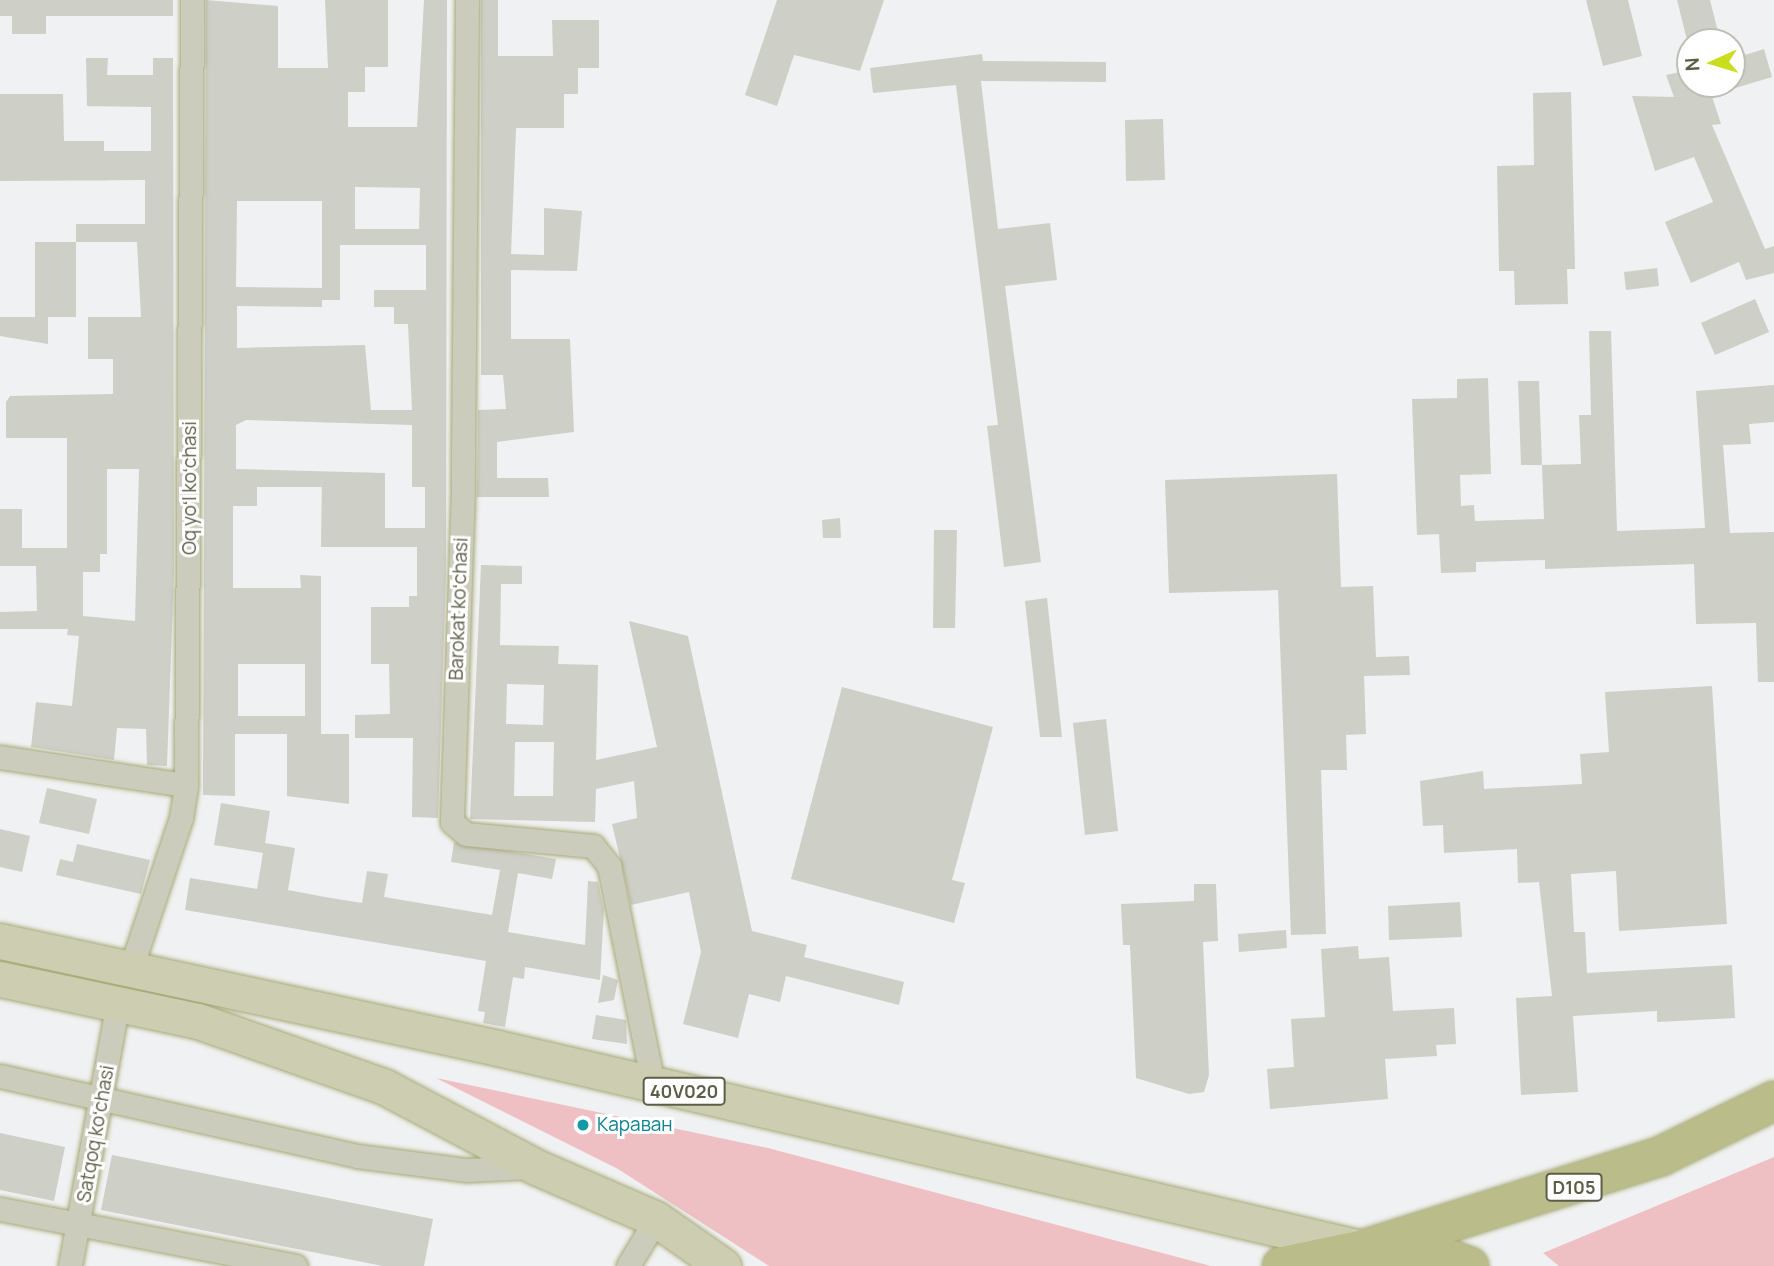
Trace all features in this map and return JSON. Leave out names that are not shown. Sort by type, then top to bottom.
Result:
[{"type":"highway","name":"D105","points":[[1365,1249],[1661,1156],[1774,1101]]},
{"type":"highway","points":[[1282,1266],[1365,1249],[1441,1256],[1469,1266]]},
{"type":"main road","name":"40V020","points":[[0,941],[653,1084],[1365,1249]]},
{"type":"main road","points":[[0,979],[118,1002],[276,1044],[385,1087],[536,1167],[656,1219],[723,1266]]},
{"type":"street","name":"Oq yoʻl koʻchasi","points":[[131,968],[181,818],[186,785],[192,0]]},
{"type":"street","name":"Barokat koʻchasi","points":[[467,0],[463,488],[452,822],[467,834],[593,846],[609,866],[653,1084]]},
{"type":"street","points":[[0,757],[186,785]]},
{"type":"street","name":"Satqoq koʻchasi","points":[[70,1266],[80,1225],[118,1002]]},
{"type":"street","points":[[0,1076],[357,1156],[467,1170],[536,1167]]},
{"type":"street","points":[[0,1209],[296,1266]]},
{"type":"street","points":[[627,1266],[656,1219]]},
{"type":"shaded area","points":[[436,1078],[768,1148],[1211,1266],[769,1266],[618,1169]]},
{"type":"shaded area","points":[[1774,1157],[1774,1266],[1559,1266],[1543,1253]]},
{"type":"building","points":[[0,0],[173,0],[173,16],[46,16],[46,34],[12,34],[12,16],[0,16]]},
{"type":"building","points":[[206,0],[278,6],[278,68],[328,68],[325,0],[388,0],[388,67],[365,67],[365,92],[348,92],[348,127],[417,127],[424,0],[447,0],[446,574],[438,818],[412,817],[413,738],[355,738],[355,715],[390,714],[389,664],[371,664],[371,607],[409,607],[409,596],[417,596],[417,547],[321,547],[322,487],[257,487],[257,506],[233,506],[233,588],[301,588],[300,575],[321,576],[321,734],[349,734],[349,804],[287,796],[287,734],[235,734],[235,796],[203,795]],"holes":[[[355,187],[420,188],[419,229],[355,229]],[[237,201],[322,201],[322,288],[236,287]],[[340,245],[426,245],[426,290],[374,290],[374,307],[394,307],[394,324],[408,324],[412,410],[371,410],[365,345],[237,348],[237,306],[322,307],[322,300],[340,300]],[[246,420],[412,425],[412,487],[425,487],[425,528],[385,528],[385,473],[236,469],[236,425]],[[238,664],[305,664],[305,716],[238,716]]]},
{"type":"building","points":[[481,0],[498,0],[498,56],[553,56],[552,20],[599,20],[599,68],[578,68],[578,94],[564,94],[564,128],[516,128],[511,254],[544,255],[544,208],[582,211],[577,271],[511,270],[511,339],[570,339],[574,432],[497,442],[497,478],[548,478],[549,497],[477,497],[478,410],[506,409],[503,375],[481,375]]},
{"type":"building","points":[[777,0],[884,0],[860,71],[794,55],[777,106],[745,95]]},
{"type":"building","points":[[1586,0],[1628,0],[1642,56],[1603,66]]},
{"type":"building","points":[[1677,0],[1710,0],[1717,28],[1684,28]]},
{"type":"building","points":[[1764,49],[1772,77],[1746,85],[1746,55]]},
{"type":"building","points":[[982,54],[983,61],[1106,62],[1106,82],[981,81],[998,229],[1050,223],[1057,280],[1005,286],[1041,562],[1004,567],[987,426],[998,425],[956,85],[873,93],[870,68]]},
{"type":"building","points":[[86,58],[108,58],[107,75],[153,75],[153,58],[173,58],[174,572],[167,766],[147,765],[146,729],[117,728],[114,760],[31,747],[36,702],[72,706],[79,636],[67,635],[68,629],[0,629],[0,612],[37,611],[36,566],[0,566],[0,509],[22,509],[22,548],[67,548],[67,438],[6,438],[6,402],[10,396],[113,394],[113,359],[88,359],[88,317],[141,317],[137,242],[76,242],[76,224],[145,224],[145,180],[0,181],[0,94],[63,94],[64,141],[104,141],[104,151],[151,151],[151,107],[87,106]],"holes":[[[107,469],[139,469],[135,621],[83,616],[83,572],[100,572],[100,554],[107,554]]]},
{"type":"building","points":[[1676,73],[1676,98],[1713,98],[1721,124],[1712,125],[1765,249],[1774,246],[1774,273],[1746,280],[1739,262],[1691,283],[1665,222],[1713,202],[1694,157],[1655,171],[1632,96],[1674,97],[1666,75]]},
{"type":"building","points":[[1571,92],[1575,269],[1567,269],[1568,304],[1515,305],[1514,271],[1499,271],[1497,166],[1534,165],[1533,93]]},
{"type":"building","points":[[1163,119],[1165,180],[1126,181],[1125,120]]},
{"type":"building","points":[[35,242],[76,242],[76,317],[35,317]]},
{"type":"building","points":[[1657,268],[1659,286],[1626,290],[1624,272]]},
{"type":"building","points":[[1755,299],[1769,332],[1715,355],[1701,323]]},
{"type":"building","points":[[0,317],[48,317],[48,344],[0,336]]},
{"type":"building","points":[[1589,331],[1611,331],[1617,531],[1705,528],[1696,391],[1774,385],[1774,422],[1749,424],[1751,444],[1723,445],[1730,533],[1774,532],[1774,682],[1758,682],[1756,623],[1696,624],[1694,564],[1545,569],[1545,560],[1476,562],[1476,572],[1441,573],[1439,534],[1417,535],[1412,399],[1457,398],[1457,379],[1488,378],[1491,474],[1460,475],[1461,506],[1474,505],[1475,521],[1544,519],[1542,465],[1581,464],[1579,415],[1591,415]]},
{"type":"building","points":[[1518,381],[1539,381],[1542,465],[1521,465]]},
{"type":"building","points":[[1337,474],[1341,587],[1373,586],[1376,657],[1409,656],[1410,675],[1364,676],[1366,734],[1346,735],[1347,770],[1321,770],[1326,934],[1291,935],[1278,590],[1169,593],[1165,480]]},
{"type":"building","points":[[840,518],[841,538],[823,538],[822,520]]},
{"type":"building","points":[[934,530],[957,530],[955,628],[933,628]]},
{"type":"building","points":[[481,565],[522,566],[522,584],[501,584],[500,645],[559,646],[558,664],[598,665],[596,760],[657,747],[629,621],[688,636],[752,931],[807,945],[804,957],[904,982],[899,1005],[786,976],[780,1002],[749,994],[738,1038],[683,1024],[701,952],[689,892],[631,905],[612,824],[637,818],[634,781],[596,789],[595,822],[470,819]],"holes":[[[507,684],[544,685],[543,725],[506,724]],[[515,742],[554,742],[553,796],[514,796]]]},
{"type":"building","points":[[1047,598],[1062,737],[1040,737],[1025,601]]},
{"type":"building","points":[[1712,686],[1727,924],[1619,931],[1616,871],[1571,874],[1574,932],[1585,932],[1587,973],[1732,965],[1735,1018],[1657,1022],[1657,1011],[1573,1016],[1578,1092],[1521,1095],[1516,998],[1552,996],[1539,882],[1518,883],[1517,849],[1444,853],[1443,825],[1423,826],[1420,781],[1483,771],[1484,789],[1582,784],[1580,754],[1609,752],[1605,692]]},
{"type":"building","points":[[842,687],[993,727],[952,880],[965,883],[954,923],[791,879]]},
{"type":"building","points":[[1106,719],[1118,831],[1085,835],[1073,723]]},
{"type":"building","points":[[47,788],[97,799],[89,834],[39,823]]},
{"type":"building","points":[[221,803],[270,811],[265,843],[295,848],[288,890],[325,897],[362,903],[367,871],[388,874],[384,897],[492,915],[500,870],[451,862],[454,842],[556,859],[552,879],[518,873],[508,932],[585,945],[588,881],[598,882],[604,910],[600,980],[525,967],[524,979],[513,977],[505,1027],[483,1023],[485,1012],[478,1011],[486,961],[185,910],[190,878],[257,889],[263,853],[214,845]]},
{"type":"building","points":[[0,829],[30,836],[22,872],[0,867]]},
{"type":"building","points":[[77,844],[150,860],[141,894],[56,875],[60,859],[73,862]]},
{"type":"building","points":[[1194,884],[1216,884],[1218,941],[1203,942],[1209,1075],[1204,1092],[1189,1094],[1136,1078],[1130,945],[1123,945],[1121,904],[1194,901]]},
{"type":"building","points":[[1460,902],[1462,937],[1389,940],[1388,906]]},
{"type":"building","points":[[1286,930],[1287,948],[1239,952],[1238,934]]},
{"type":"building","points":[[1358,946],[1359,959],[1389,957],[1393,1011],[1454,1008],[1456,1044],[1436,1045],[1437,1056],[1385,1059],[1388,1099],[1270,1109],[1267,1069],[1294,1067],[1291,1019],[1325,1017],[1321,949]]},
{"type":"building","points":[[603,975],[618,980],[614,1000],[598,1003]]},
{"type":"building","points":[[596,1015],[626,1020],[627,1044],[592,1039]]},
{"type":"building","points":[[0,1133],[65,1147],[54,1201],[0,1190]]},
{"type":"building","points":[[112,1155],[433,1219],[424,1266],[383,1266],[101,1210]]},
{"type":"place","name":"Караван","points":[[583,1125]]}]
